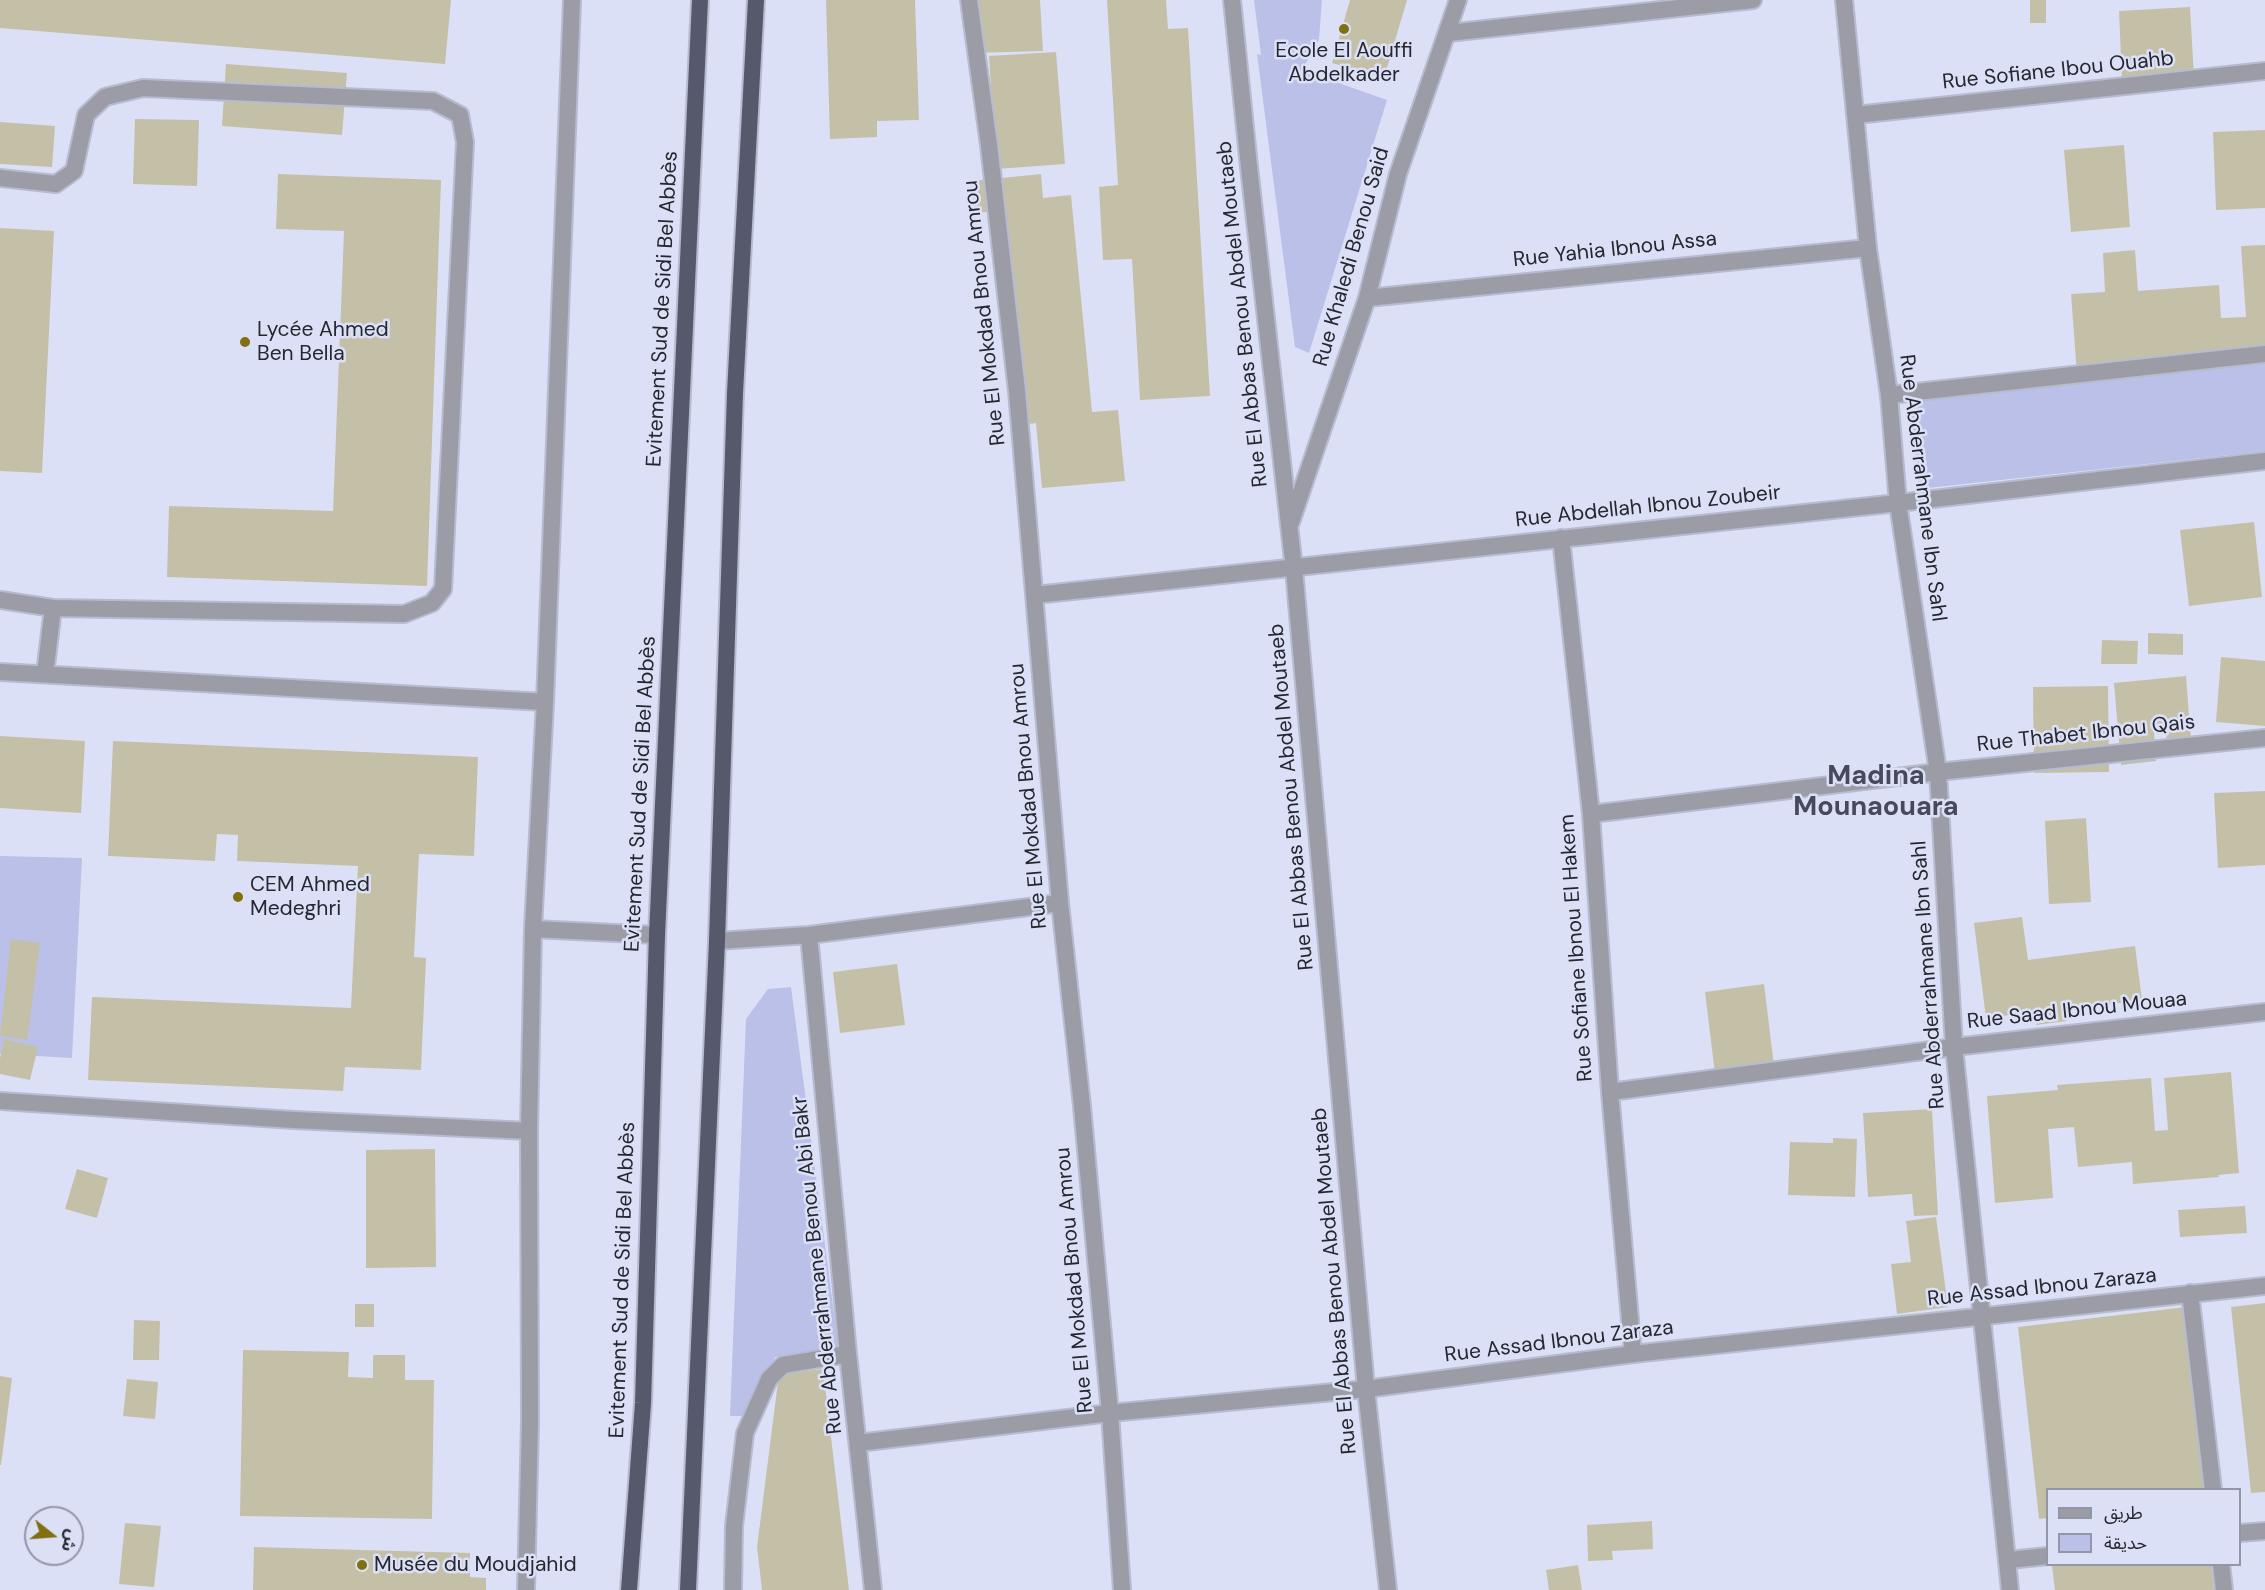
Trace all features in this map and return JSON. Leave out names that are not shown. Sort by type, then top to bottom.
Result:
[{"type":"highway","name":"Evitement Sud de Sidi Bel Abbès","points":[[629,1590],[643,1403],[657,935],[699,0]]},
{"type":"highway","points":[[688,1590],[717,941],[735,393],[756,0]]},
{"type":"street","points":[[526,1590],[530,1420],[529,1131],[533,928],[545,702],[572,0]]},
{"type":"street","name":"Rue El Mokdad Bnou Amrou","points":[[969,0],[989,145],[1016,379],[1060,903],[1082,1106],[1110,1413],[1122,1590]]},
{"type":"street","name":"Rue El Abbas Benou Abdel Moutaeb","points":[[1232,0],[1294,569],[1366,1389],[1388,1590]]},
{"type":"street","name":"Rue Khaledi Benou Said","points":[[1289,527],[1367,298],[1398,174],[1458,0]]},
{"type":"street","points":[[1448,33],[1754,0]]},
{"type":"street","name":"Rue Abderrahmane Ibn Sahl","points":[[1844,0],[1868,248],[1889,395],[1898,503],[1938,772],[1954,1047],[2010,1590]]},
{"type":"street","name":"Rue Sofiane Ibou Ouahb","points":[[1856,115],[2265,71]]},
{"type":"street","points":[[0,178],[56,184],[74,171],[86,115],[105,97],[142,88],[433,101],[460,115],[465,142],[443,589],[432,603],[404,614],[53,608],[0,600]]},
{"type":"street","name":"Rue Yahia Ibnou Assa","points":[[1367,298],[1868,248]]},
{"type":"street","points":[[1889,395],[2265,354]]},
{"type":"street","name":"Rue Abdellah Ibnou Zoubeir","points":[[1035,595],[1294,569],[2265,461]]},
{"type":"street","name":"Rue Sofiane Ibnou El Hakem","points":[[1560,538],[1591,814],[1610,1092],[1633,1354]]},
{"type":"street","points":[[45,674],[53,608]]},
{"type":"street","points":[[0,672],[545,702]]},
{"type":"street","name":"Rue Thabet Ibnou Qais","points":[[1591,814],[1938,772],[2265,738]]},
{"type":"street","points":[[717,941],[809,935],[1060,903]]},
{"type":"street","points":[[533,928],[657,935]]},
{"type":"street","name":"Rue Abderrahmane Benou Abi Bakr","points":[[809,935],[848,1354],[873,1590]]},
{"type":"street","name":"Rue Saad Ibnou Mouaa","points":[[1610,1092],[1954,1047],[2265,1012]]},
{"type":"street","points":[[0,1101],[294,1120],[529,1131]]},
{"type":"street","name":"Rue Assad Ibnou Zaraza","points":[[858,1443],[1110,1413],[1366,1389],[1633,1354],[2265,1286]]},
{"type":"street","points":[[2190,1293],[2213,1488]]},
{"type":"street","points":[[733,1590],[734,1526],[745,1434],[769,1379],[783,1365],[848,1354]]},
{"type":"street","points":[[2241,1533],[2265,1531]]},
{"type":"street","points":[[2008,1560],[2046,1556]]},
{"type":"street","points":[[2222,1566],[2224,1590]]},
{"type":"green space","points":[[1254,0],[1322,0],[1319,40],[1302,70],[1387,100],[1309,353],[1295,347],[1257,54],[1261,55]]},
{"type":"green space","points":[[2265,363],[2265,451],[1919,489],[1910,402]]},
{"type":"green space","points":[[0,856],[82,858],[72,1058],[0,1054]]},
{"type":"green space","points":[[791,987],[839,1351],[775,1357],[750,1416],[730,1416],[746,1019],[768,989]]},
{"type":"building","points":[[0,0],[451,0],[445,64],[0,28]]},
{"type":"building","points":[[826,0],[915,0],[919,120],[877,121],[877,137],[830,139]]},
{"type":"building","points":[[970,0],[1040,0],[1043,51],[972,53]]},
{"type":"building","points":[[1107,0],[1166,0],[1168,29],[1188,28],[1210,396],[1140,400],[1132,259],[1103,260],[1099,187],[1118,185]]},
{"type":"building","points":[[1350,0],[1407,0],[1384,78],[1332,63]]},
{"type":"building","points":[[2030,0],[2046,0],[2046,23],[2030,23]]},
{"type":"building","points":[[2190,7],[2194,77],[2122,81],[2119,11]]},
{"type":"building","points":[[1056,52],[1065,164],[996,169],[989,56]]},
{"type":"building","points":[[226,64],[347,73],[342,135],[222,126]]},
{"type":"building","points":[[135,119],[199,120],[197,186],[133,184]]},
{"type":"building","points":[[0,122],[55,126],[52,167],[0,164]]},
{"type":"building","points":[[2265,130],[2265,208],[2216,210],[2213,132]]},
{"type":"building","points":[[2124,145],[2130,227],[2071,232],[2064,150]]},
{"type":"building","points":[[278,174],[441,180],[427,586],[167,577],[169,506],[333,511],[344,231],[276,229]]},
{"type":"building","points":[[1041,174],[1043,198],[1071,195],[1092,412],[1118,410],[1125,481],[1042,488],[1036,423],[1021,425],[1002,211],[975,213],[972,181]]},
{"type":"building","points":[[0,228],[54,231],[42,473],[0,471]]},
{"type":"building","points":[[2265,245],[2265,354],[2077,375],[2071,294],[2105,292],[2103,253],[2135,250],[2138,291],[2219,285],[2221,318],[2246,317],[2241,246]]},
{"type":"building","points":[[2254,522],[2262,597],[2189,606],[2180,530]]},
{"type":"building","points":[[2148,633],[2183,634],[2183,655],[2148,654]]},
{"type":"building","points":[[2102,640],[2138,641],[2137,664],[2101,664]]},
{"type":"building","points":[[2221,657],[2265,661],[2265,726],[2216,722]]},
{"type":"building","points":[[2186,676],[2192,754],[2168,756],[2166,730],[2154,732],[2156,761],[2121,765],[2114,683]]},
{"type":"building","points":[[2108,686],[2109,772],[2034,773],[2033,687]]},
{"type":"building","points":[[0,736],[85,741],[81,813],[0,808]]},
{"type":"building","points":[[113,741],[478,757],[474,856],[419,854],[414,957],[426,958],[421,1070],[345,1067],[343,1091],[88,1080],[92,997],[351,1008],[358,866],[237,861],[238,835],[217,834],[215,861],[108,856]]},
{"type":"building","points":[[2265,791],[2265,865],[2218,868],[2214,793]]},
{"type":"building","points":[[2086,818],[2091,902],[2049,904],[2045,821]]},
{"type":"building","points":[[2022,917],[2028,960],[2135,946],[2142,1000],[2066,1010],[2067,1021],[2036,1025],[2035,1012],[1986,1018],[1974,923]]},
{"type":"building","points":[[11,939],[40,943],[27,1040],[0,1036]]},
{"type":"building","points":[[897,964],[905,1025],[840,1033],[833,972]]},
{"type":"building","points":[[1764,984],[1774,1066],[1715,1074],[1705,992]]},
{"type":"building","points":[[4,1039],[38,1047],[30,1080],[0,1074],[0,1058]]},
{"type":"building","points":[[2231,1072],[2239,1173],[2218,1175],[2219,1177],[2133,1184],[2132,1162],[2078,1167],[2074,1127],[2048,1129],[2053,1198],[1995,1203],[1987,1096],[2058,1090],[2057,1085],[2151,1078],[2155,1131],[2168,1130],[2164,1078]]},
{"type":"building","points":[[1932,1109],[1938,1215],[1914,1216],[1912,1194],[1868,1197],[1863,1113]]},
{"type":"building","points":[[1833,1138],[1857,1139],[1855,1197],[1788,1195],[1790,1142],[1833,1143]]},
{"type":"building","points":[[435,1149],[436,1267],[366,1268],[366,1150]]},
{"type":"building","points":[[77,1169],[108,1178],[97,1218],[65,1209]]},
{"type":"building","points":[[2245,1206],[2247,1233],[2180,1237],[2178,1210]]},
{"type":"building","points":[[1936,1217],[1948,1307],[1897,1314],[1891,1264],[1911,1262],[1906,1221]]},
{"type":"building","points":[[2265,1303],[2265,1492],[2251,1493],[2231,1307]]},
{"type":"building","points":[[355,1304],[374,1304],[374,1327],[355,1327]]},
{"type":"building","points":[[2186,1307],[2207,1488],[2046,1488],[2046,1518],[2039,1519],[2018,1327]]},
{"type":"building","points":[[134,1320],[160,1321],[159,1360],[133,1360]]},
{"type":"building","points":[[243,1350],[349,1352],[348,1377],[373,1378],[373,1355],[405,1355],[405,1380],[434,1380],[432,1519],[240,1516]]},
{"type":"building","points":[[823,1369],[849,1590],[762,1590],[757,1547],[779,1374]]},
{"type":"building","points":[[0,1376],[12,1378],[1,1465],[0,1465]]},
{"type":"building","points":[[127,1379],[158,1382],[155,1419],[123,1416]]},
{"type":"building","points":[[1652,1521],[1653,1549],[1612,1551],[1613,1560],[1588,1561],[1587,1525]]},
{"type":"building","points":[[125,1523],[161,1526],[154,1587],[119,1584]]},
{"type":"building","name":"Musée du Moudjahid","points":[[254,1547],[470,1553],[470,1577],[486,1578],[486,1590],[253,1590]]},
{"type":"building","points":[[1578,1565],[1582,1590],[1549,1590],[1546,1570]]},
{"type":"building","points":[[2052,1566],[2211,1566],[2214,1590],[2055,1590]]},
{"type":"place","name":"Ecole El Aouffi Abdelkader","points":[[1344,29]]},
{"type":"place","name":"Lycée Ahmed Ben Bella","points":[[245,342]]},
{"type":"place","name":"CEM Ahmed Medeghri","points":[[238,897]]},
{"type":"place","name":"Musée du Moudjahid","points":[[362,1565]]},
{"type":"district","name":"Madina Mounaouara","points":[[1876,792]]}]
